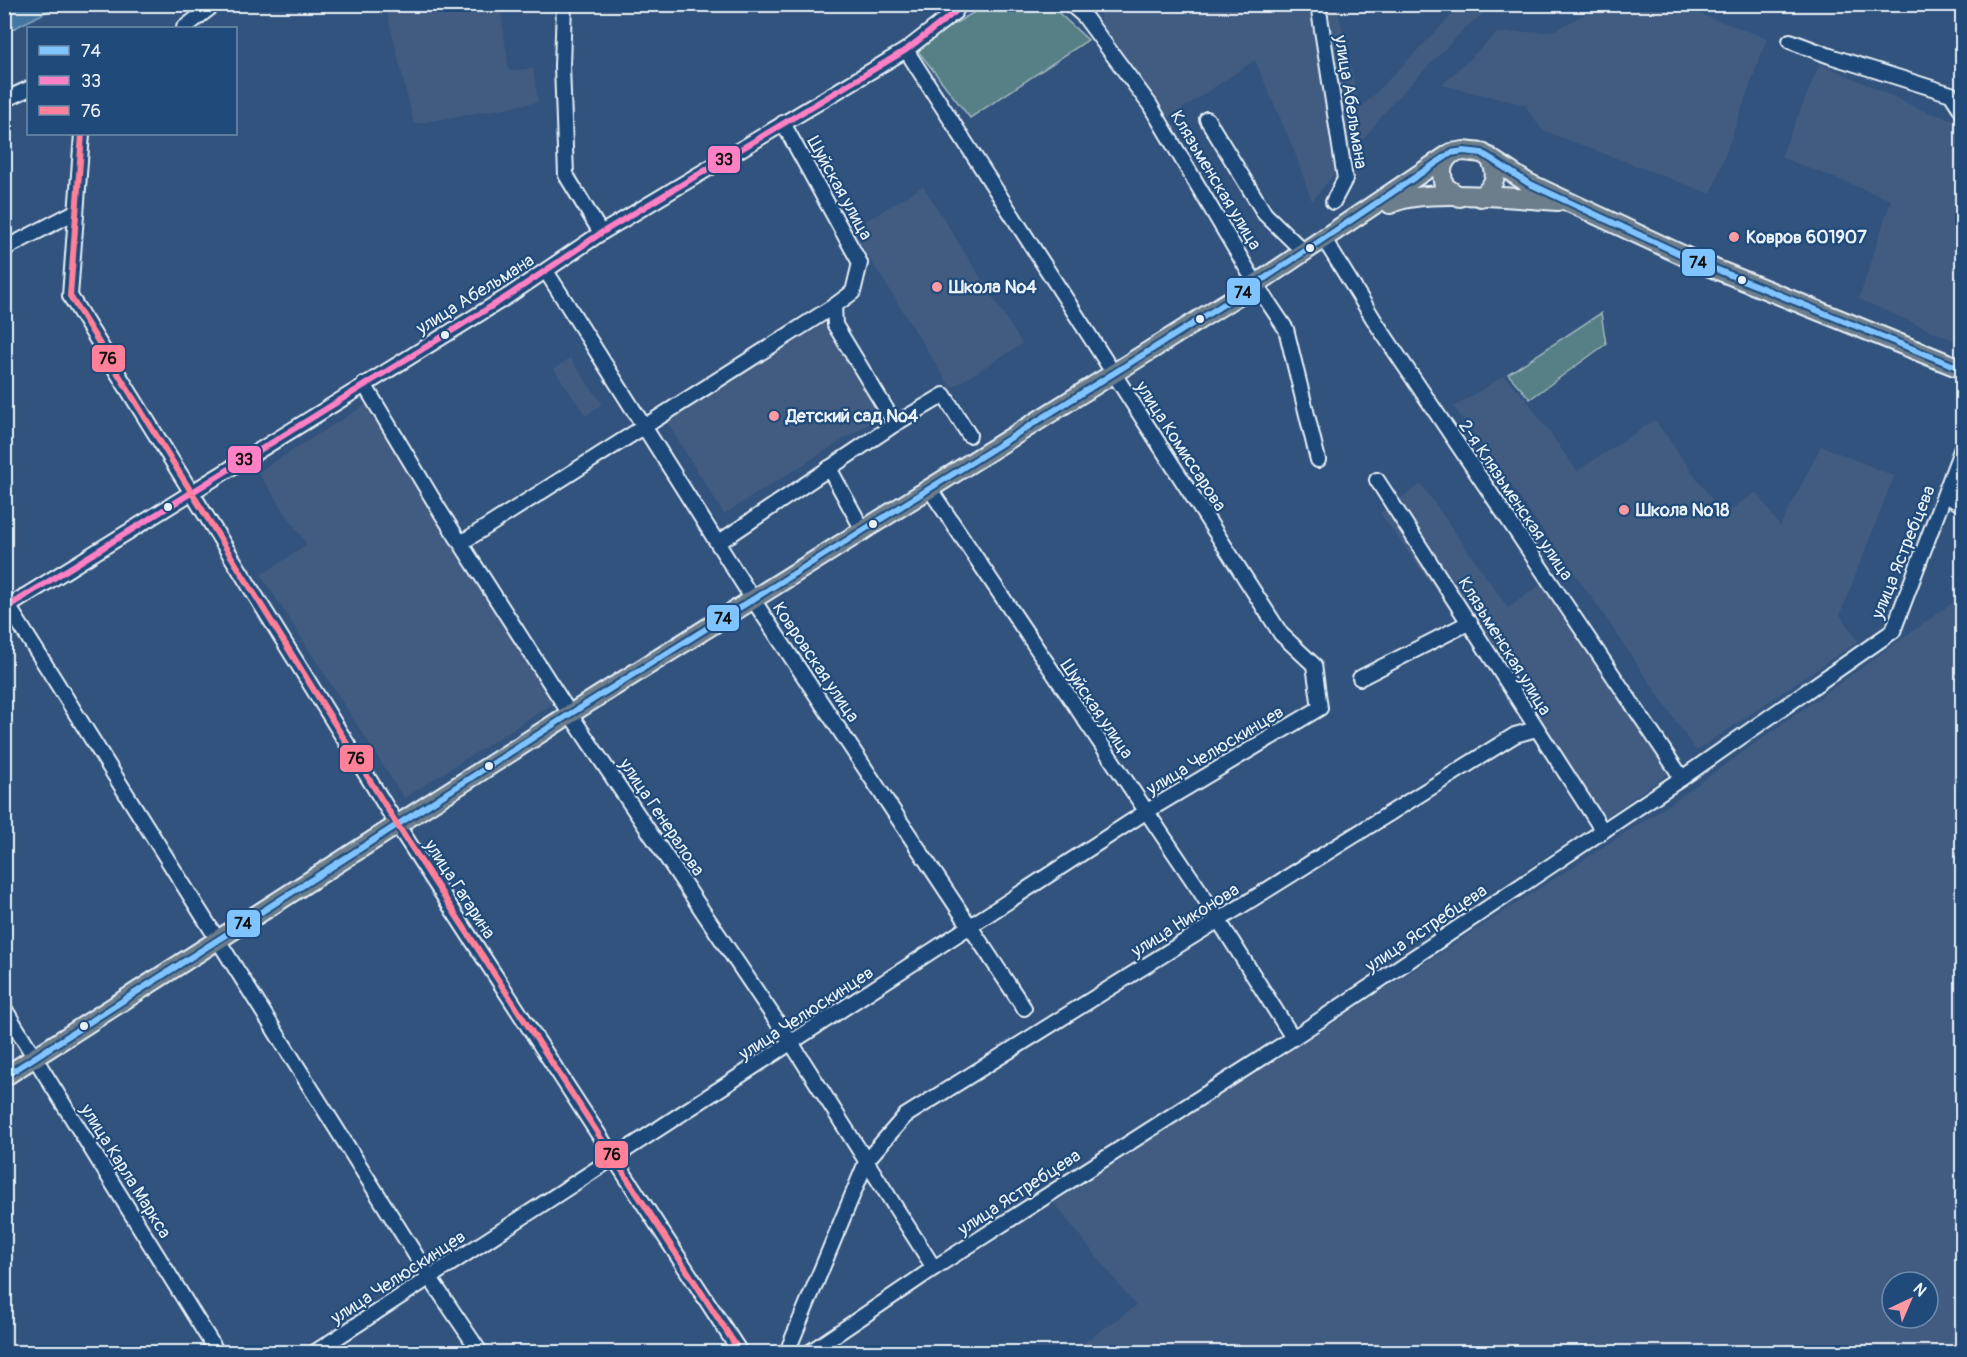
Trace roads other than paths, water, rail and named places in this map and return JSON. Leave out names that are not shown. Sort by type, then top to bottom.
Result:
[{"type":"main road","points":[[4,1077],[570,714],[754,601],[1256,284],[1451,153],[1464,151],[1489,157],[1528,183],[1693,260],[1962,369]]},
{"type":"main road","points":[[1451,153],[1444,162],[1441,172],[1444,186],[1460,197]]},
{"type":"main road","points":[[1481,197],[1493,187],[1496,177],[1495,168],[1489,157]]},
{"type":"main road","points":[[1340,229],[1402,197],[1481,197],[1568,202]]},
{"type":"street","points":[[185,27],[215,4]]},
{"type":"street","points":[[564,4],[562,66],[566,175],[601,233]]},
{"type":"street","name":"улица Абельмана","points":[[6,605],[546,271],[601,233],[906,50],[955,12],[959,4]]},
{"type":"street","name":"Клязьменская улица","points":[[1070,4],[1084,16],[1150,105],[1256,284],[1286,329],[1318,460]]},
{"type":"street","name":"улица Абельмана","points":[[1318,4],[1345,179],[1333,202]]},
{"type":"street","points":[[1790,41],[1951,94],[1962,111]]},
{"type":"street","name":"улица Комиссарова","points":[[906,50],[1281,634],[1314,666],[1320,708]]},
{"type":"street","points":[[4,100],[27,89]]},
{"type":"street","points":[[1208,119],[1265,214],[1304,252]]},
{"type":"street","name":"Шуйская улица","points":[[461,543],[853,292],[860,263],[783,123]]},
{"type":"street","name":"улица Гагарина","points":[[82,135],[70,296],[398,826],[740,1353]]},
{"type":"street","points":[[4,249],[75,212]]},
{"type":"street","name":"2-я Клязьменская улица","points":[[1324,239],[1376,323],[1682,778]]},
{"type":"street","name":"Ковровская улица","points":[[546,271],[754,601],[1024,1008]]},
{"type":"street","points":[[834,306],[835,325],[895,424]]},
{"type":"street","name":"улица Генералова","points":[[364,384],[461,543],[570,714],[792,1044],[934,1268]]},
{"type":"street","points":[[718,543],[895,424],[944,395],[969,435]]},
{"type":"street","name":"улица Ястребцева","points":[[810,1353],[934,1268],[1293,1038],[1682,778],[1893,631],[1962,448]]},
{"type":"street","points":[[829,468],[864,532]]},
{"type":"street","name":"Клязьменская улица","points":[[1377,480],[1603,831]]},
{"type":"street","name":"Шуйская улица","points":[[931,490],[1144,813],[1218,920],[1293,1038]]},
{"type":"street","points":[[1945,494],[1962,505]]},
{"type":"street","points":[[6,605],[218,938],[429,1278],[480,1353]]},
{"type":"street","points":[[1360,678],[1470,622]]},
{"type":"street","name":"улица Челюскинцев","points":[[315,1353],[1144,813],[1320,708]]},
{"type":"street","name":"улица Никонова","points":[[788,1353],[867,1160],[905,1116],[1515,735],[1536,729]]},
{"type":"street","name":"улица Карла Маркса","points":[[4,1008],[217,1353]]},
{"type":"place","name":"Ковров 601907","points":[[1734,237]]},
{"type":"place","name":"Школа №4","points":[[937,287]]},
{"type":"place","name":"Детский сад №4","points":[[774,416]]},
{"type":"place","name":"Школа №18","points":[[1624,510]]}]
